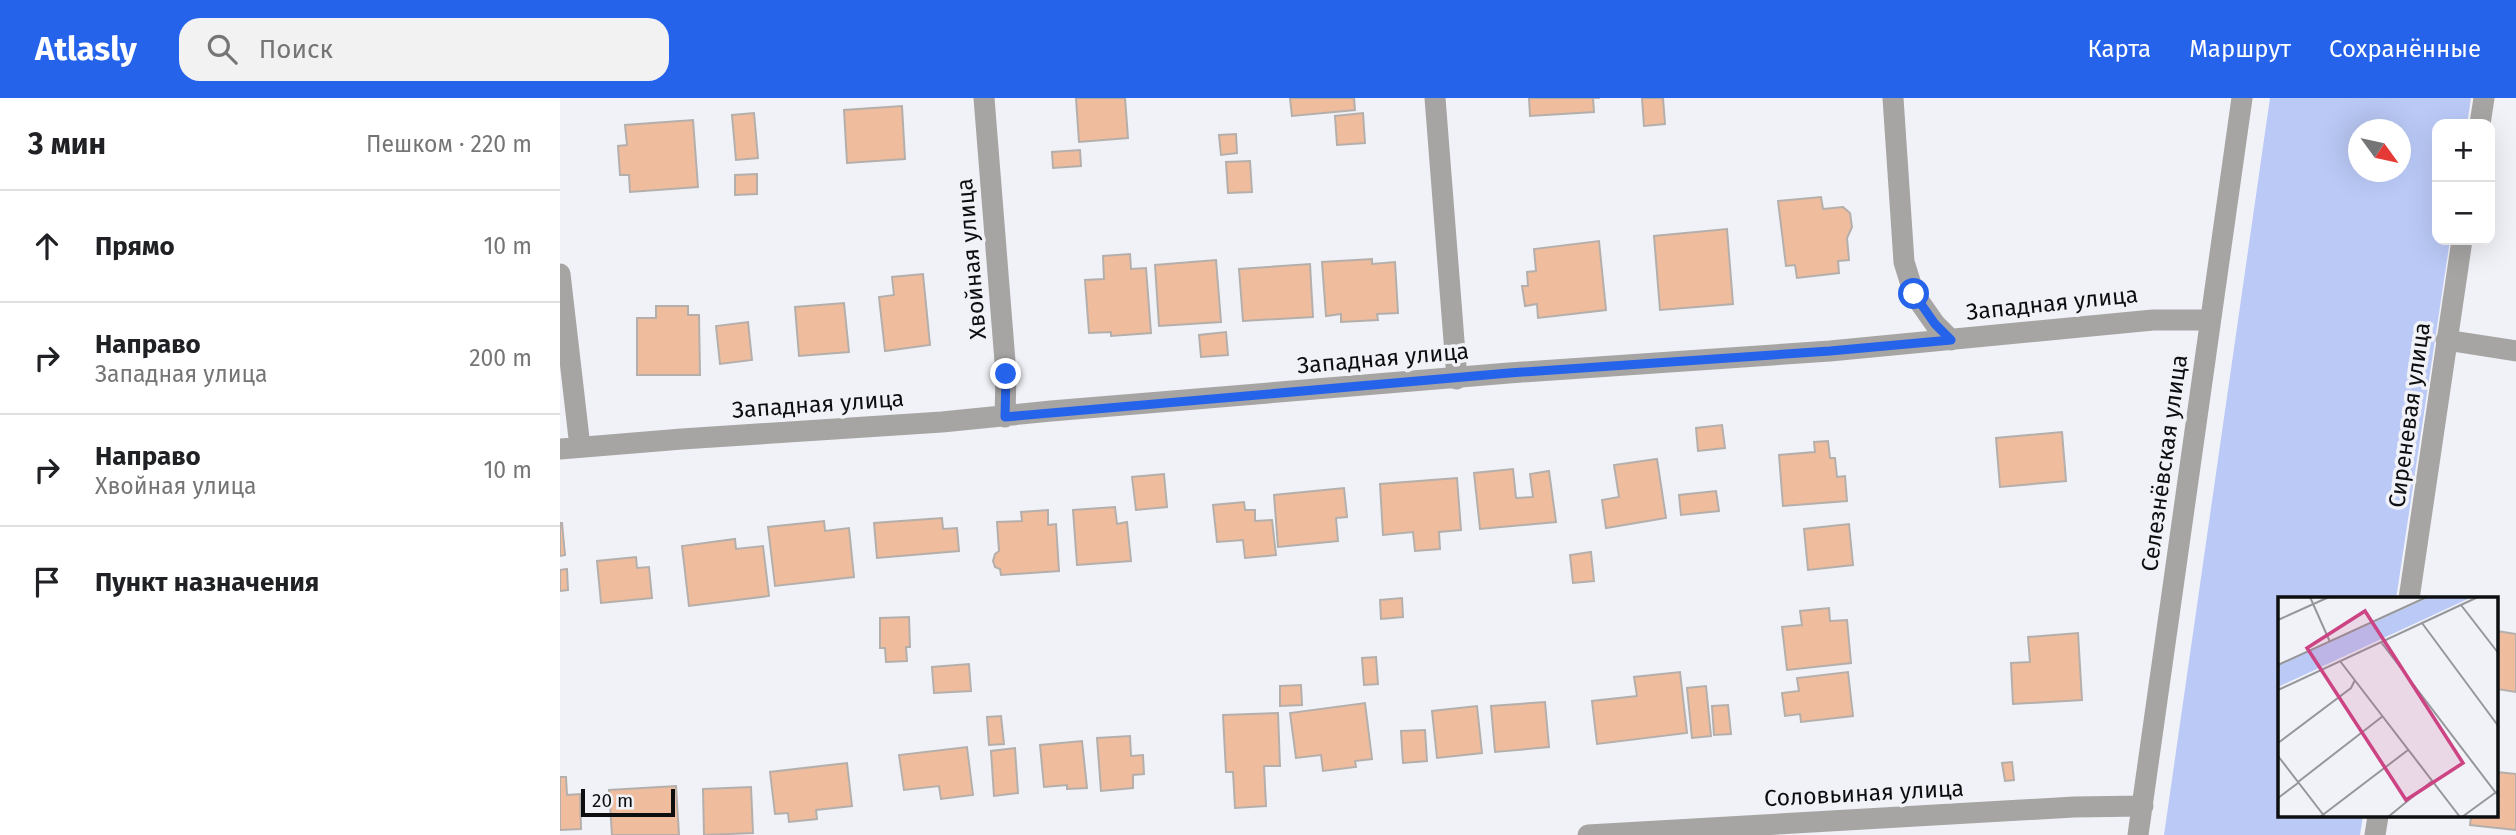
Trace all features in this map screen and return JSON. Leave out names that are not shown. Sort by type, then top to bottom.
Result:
[{"type":"street","name":"Хвойная улица","points":[[984,98],[1006,374],[1005,417]]},
{"type":"street","points":[[1435,98],[1457,379]]},
{"type":"street","points":[[1893,98],[1904,262],[1914,294],[1935,324],[1951,340]]},
{"type":"street","name":"Селезнёвская улица","points":[[2138,835],[2242,98]]},
{"type":"street","points":[[2481,119],[2484,98]]},
{"type":"street","name":"Сиреневая улица","points":[[2409,597],[2461,245]]},
{"type":"street","points":[[560,274],[570,448]]},
{"type":"street","name":"Западная улица","points":[[570,448],[1005,417],[1951,340],[2153,320],[2210,320]]},
{"type":"street","points":[[2446,340],[2516,351]]},
{"type":"street","name":"Соловьиная улица","points":[[1588,835],[2074,807],[2143,806]]},
{"type":"shaded area","points":[[2270,98],[2471,98],[2468,119],[2432,119],[2432,245],[2449,245],[2396,597],[2278,597],[2278,818],[2363,818],[2360,835],[2164,835]]},
{"type":"building","points":[[1076,98],[1125,98],[1128,138],[1079,142]]},
{"type":"building","points":[[1290,98],[1354,98],[1355,110],[1292,116]]},
{"type":"building","points":[[1529,98],[1593,98],[1594,112],[1530,116]]},
{"type":"building","points":[[1642,98],[1663,98],[1665,124],[1644,126]]},
{"type":"building","points":[[902,106],[905,159],[847,163],[844,110]]},
{"type":"building","points":[[754,113],[758,158],[736,160],[732,115]]},
{"type":"building","points":[[1363,113],[1365,143],[1337,145],[1335,116]]},
{"type":"building","points":[[693,120],[698,187],[630,192],[629,175],[620,175],[618,146],[627,145],[625,125]]},
{"type":"building","points":[[1236,134],[1237,153],[1221,155],[1219,135]]},
{"type":"building","points":[[1080,150],[1081,166],[1053,168],[1052,152]]},
{"type":"building","points":[[1250,161],[1252,192],[1228,193],[1226,162]]},
{"type":"building","points":[[757,174],[757,194],[735,195],[735,175]]},
{"type":"building","points":[[1821,197],[1823,209],[1843,207],[1850,213],[1852,227],[1847,238],[1849,260],[1838,261],[1839,273],[1797,278],[1795,265],[1786,266],[1778,201]]},
{"type":"building","points":[[1727,229],[1733,304],[1660,310],[1654,236]]},
{"type":"building","points":[[1599,241],[1606,310],[1538,318],[1537,304],[1525,306],[1522,286],[1528,286],[1527,272],[1536,271],[1534,249]]},
{"type":"building","points":[[1130,254],[1131,269],[1146,268],[1151,333],[1111,336],[1111,332],[1089,333],[1085,280],[1104,279],[1103,256]]},
{"type":"building","points":[[1372,259],[1372,264],[1395,262],[1398,313],[1377,314],[1378,320],[1341,322],[1341,314],[1326,316],[1322,262]]},
{"type":"building","points":[[1216,260],[1221,322],[1159,326],[1155,265]]},
{"type":"building","points":[[1310,264],[1313,317],[1243,321],[1239,269]]},
{"type":"building","points":[[923,274],[930,345],[885,351],[879,297],[894,295],[892,277]]},
{"type":"building","points":[[844,303],[849,352],[799,356],[795,307]]},
{"type":"building","points":[[656,306],[688,306],[688,315],[699,315],[700,375],[637,375],[637,318],[656,318]]},
{"type":"building","points":[[748,322],[752,360],[720,364],[716,326]]},
{"type":"building","points":[[1226,332],[1228,355],[1201,357],[1199,335]]},
{"type":"building","points":[[1722,425],[1725,448],[1698,451],[1696,428]]},
{"type":"building","points":[[2062,432],[2066,481],[2000,487],[1996,438]]},
{"type":"building","points":[[1828,441],[1830,458],[1835,458],[1837,477],[1845,476],[1847,501],[1783,506],[1779,455],[1815,452],[1814,442]]},
{"type":"building","points":[[1657,459],[1666,518],[1606,528],[1602,500],[1619,497],[1614,465]]},
{"type":"building","points":[[1513,469],[1516,498],[1533,497],[1530,474],[1549,471],[1556,522],[1480,529],[1474,473]]},
{"type":"building","points":[[1164,474],[1167,507],[1136,510],[1132,477]]},
{"type":"building","points":[[1457,478],[1461,530],[1439,532],[1440,549],[1415,551],[1413,532],[1383,535],[1380,484]]},
{"type":"building","points":[[1344,488],[1347,517],[1336,518],[1338,541],[1278,547],[1274,495]]},
{"type":"building","points":[[1716,491],[1719,511],[1681,515],[1679,495]]},
{"type":"building","points":[[1244,502],[1245,510],[1255,510],[1255,521],[1272,520],[1276,555],[1245,558],[1243,540],[1217,542],[1213,505]]},
{"type":"building","points":[[1115,507],[1117,524],[1127,522],[1131,561],[1077,565],[1073,510]]},
{"type":"building","points":[[1048,510],[1048,525],[1056,524],[1059,571],[1001,575],[1000,569],[995,567],[993,561],[999,551],[997,522],[1022,521],[1021,512]]},
{"type":"building","points":[[942,518],[943,529],[957,528],[959,551],[877,558],[874,523]]},
{"type":"building","points":[[824,521],[825,531],[849,528],[854,577],[775,586],[768,527]]},
{"type":"building","points":[[560,523],[565,555],[560,556]]},
{"type":"building","points":[[1849,524],[1853,565],[1808,570],[1804,529]]},
{"type":"building","points":[[735,539],[736,549],[763,546],[769,596],[689,606],[682,546]]},
{"type":"building","points":[[1591,552],[1594,581],[1573,583],[1570,555]]},
{"type":"building","points":[[636,557],[637,568],[649,567],[652,598],[601,603],[597,561]]},
{"type":"building","points":[[567,569],[568,590],[560,591],[560,570]]},
{"type":"building","points":[[1402,598],[1403,617],[1381,619],[1380,600]]},
{"type":"building","points":[[1829,608],[1830,621],[1847,620],[1851,663],[1787,670],[1782,627],[1802,625],[1800,611]]},
{"type":"building","points":[[909,617],[910,647],[906,647],[907,661],[886,662],[885,648],[880,648],[880,618]]},
{"type":"building","points":[[2498,631],[2516,634],[2516,692],[2498,689]]},
{"type":"building","points":[[2078,633],[2082,700],[2013,704],[2011,663],[2030,662],[2028,637]]},
{"type":"building","points":[[1376,657],[1378,684],[1364,685],[1362,658]]},
{"type":"building","points":[[969,664],[971,691],[934,693],[932,667]]},
{"type":"building","points":[[1680,672],[1687,733],[1597,744],[1592,701],[1637,696],[1634,677]]},
{"type":"building","points":[[1848,672],[1853,716],[1801,722],[1800,714],[1785,716],[1782,693],[1799,691],[1797,678]]},
{"type":"building","points":[[1301,685],[1302,705],[1280,706],[1280,686]]},
{"type":"building","points":[[1706,686],[1711,736],[1692,738],[1687,688]]},
{"type":"building","points":[[1545,702],[1549,747],[1495,752],[1491,706]]},
{"type":"building","points":[[1365,703],[1372,759],[1355,761],[1356,767],[1323,771],[1321,755],[1296,758],[1290,713]]},
{"type":"building","points":[[1728,705],[1731,734],[1714,735],[1712,706]]},
{"type":"building","points":[[1477,706],[1482,753],[1437,758],[1432,711]]},
{"type":"building","points":[[1278,713],[1280,766],[1264,766],[1266,806],[1235,808],[1233,772],[1226,772],[1223,715]]},
{"type":"building","points":[[1001,716],[1004,744],[989,745],[987,717]]},
{"type":"building","points":[[1425,730],[1427,761],[1403,763],[1401,731]]},
{"type":"building","points":[[1130,736],[1131,756],[1143,755],[1144,774],[1133,775],[1133,788],[1101,791],[1097,738]]},
{"type":"building","points":[[1082,741],[1087,788],[1067,789],[1067,785],[1044,787],[1040,745]]},
{"type":"building","points":[[967,747],[973,795],[941,799],[939,786],[904,790],[899,755]]},
{"type":"building","points":[[1015,748],[1018,793],[994,796],[991,751]]},
{"type":"building","points":[[2012,762],[2014,780],[2005,781],[2002,763]]},
{"type":"building","points":[[847,763],[852,806],[816,810],[817,819],[789,822],[788,813],[775,814],[770,772]]},
{"type":"building","points":[[2498,772],[2516,774],[2516,830],[2470,825],[2471,818],[2498,818]]},
{"type":"building","points":[[560,777],[566,777],[567,795],[580,794],[581,829],[560,830]]},
{"type":"building","points":[[676,786],[679,835],[612,835],[609,790]]},
{"type":"building","points":[[751,787],[753,833],[704,835],[703,789]]},
{"type":"route","points":[[1006,374],[1005,417],[1509,373],[1951,340],[1935,324],[1914,294]]}]
